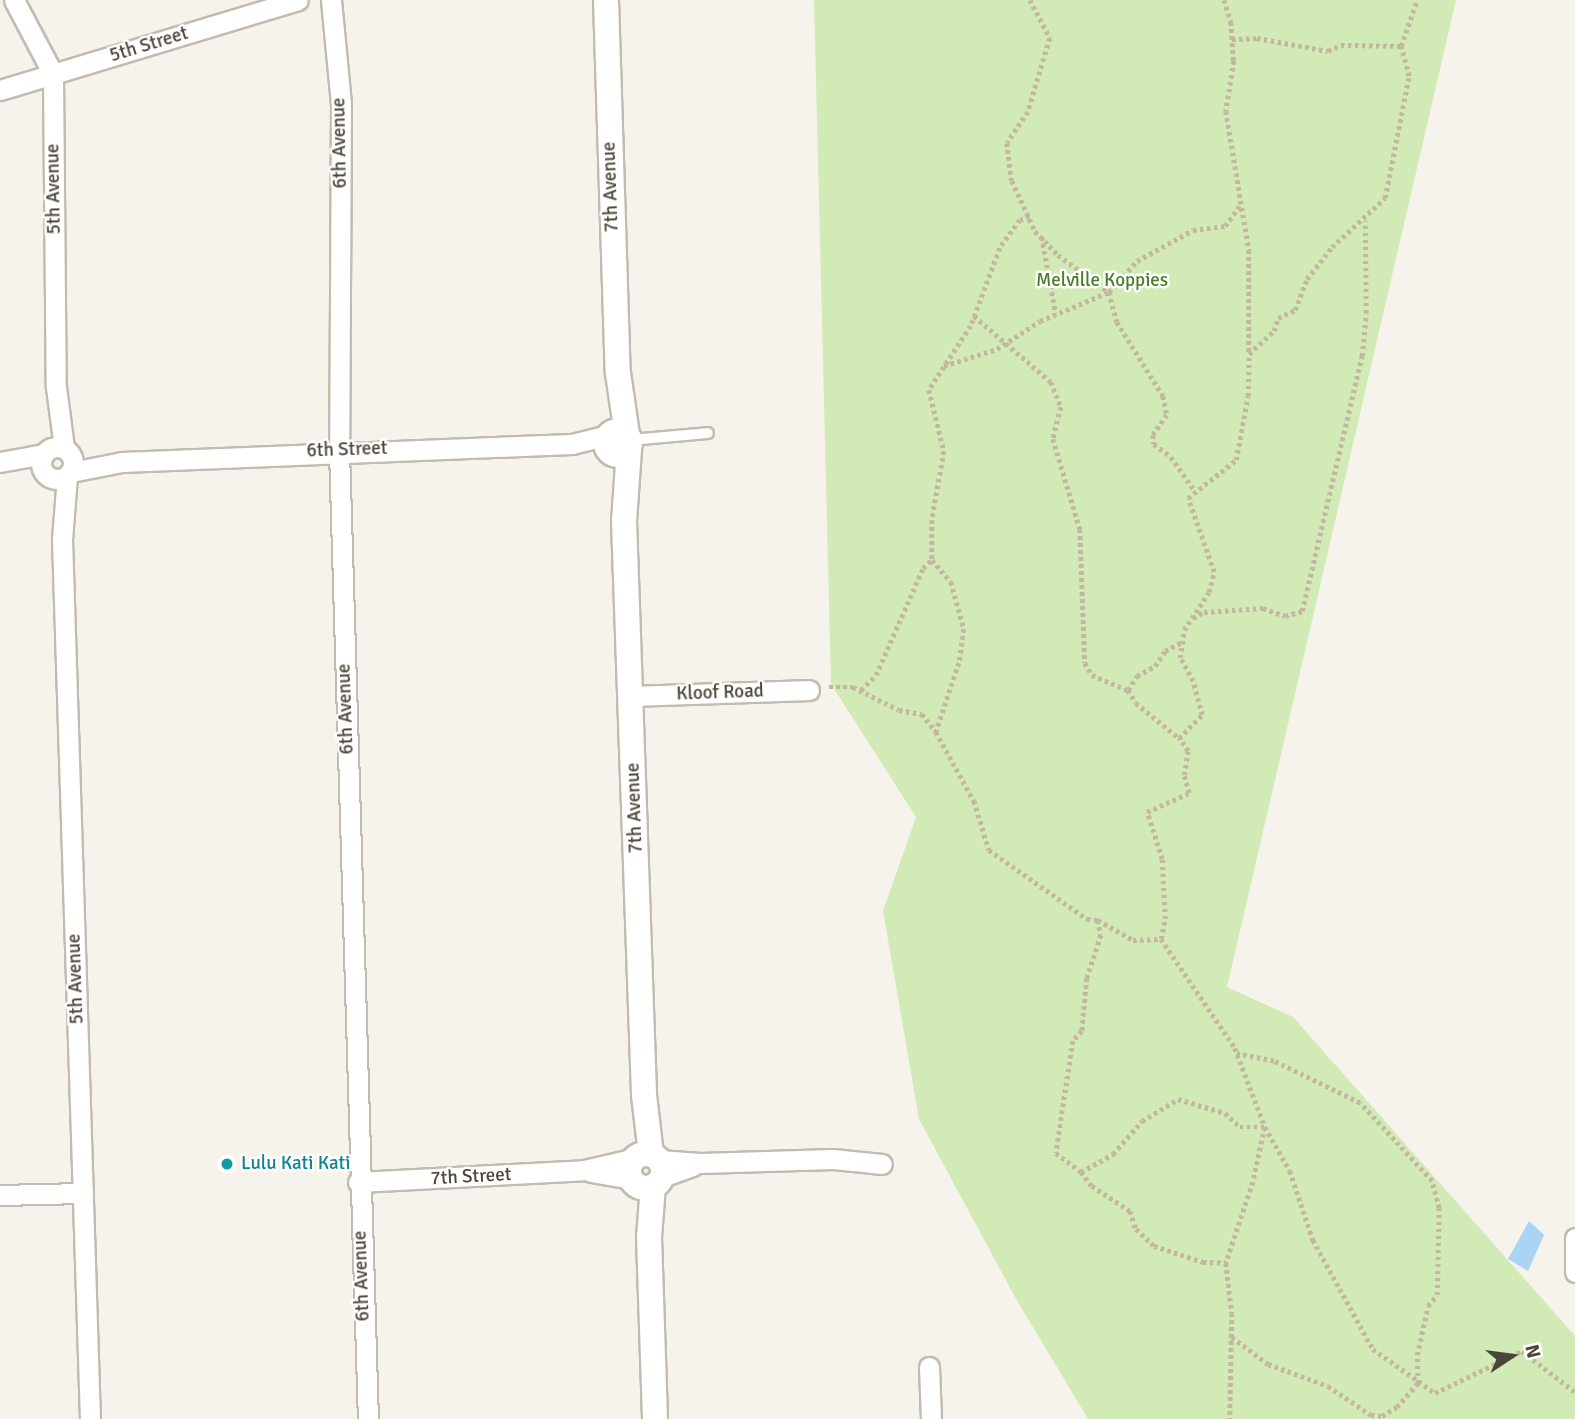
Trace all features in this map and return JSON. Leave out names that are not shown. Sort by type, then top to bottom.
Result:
[{"type":"street","name":"5th Avenue","points":[[14,0],[53,74],[58,463],[90,1419]]},
{"type":"street","name":"5th Street","points":[[0,90],[298,0]]},
{"type":"street","name":"6th Avenue","points":[[331,0],[341,104],[339,450],[358,1182],[368,1419]]},
{"type":"street","name":"7th Avenue","points":[[606,0],[618,442],[632,696],[655,1419]]},
{"type":"street","name":"6th Street","points":[[0,463],[122,462],[339,450],[618,442]]},
{"type":"street","name":"Kloof Road","points":[[632,696],[809,690]]},
{"type":"street","name":"7th Street","points":[[358,1182],[647,1169],[783,1158],[882,1164]]},
{"type":"street","points":[[0,1195],[83,1193]]},
{"type":"street","points":[[1575,1238],[1575,1272]]},
{"type":"street","points":[[929,1367],[931,1419]]},
{"type":"lane","points":[[618,442],[708,433]]},
{"type":"path","points":[[1031,0],[1050,38],[1028,111],[1007,143],[1012,181],[1041,236],[1058,255],[1109,292],[1117,322],[1163,396],[1167,415],[1153,435],[1154,444],[1171,457],[1195,491]]},
{"type":"path","points":[[1179,738],[1202,715],[1193,681],[1180,658],[1182,642],[1191,619],[1209,592],[1214,572],[1188,498],[1195,491],[1217,480],[1236,460],[1248,396],[1249,250],[1226,111],[1234,61],[1224,0]]},
{"type":"path","points":[[1191,619],[1204,612],[1263,608],[1285,616],[1302,611],[1362,356],[1366,313],[1364,221],[1385,198],[1394,167],[1409,76],[1402,46],[1417,0]]},
{"type":"path","points":[[1231,39],[1257,38],[1328,51],[1341,45],[1402,46]]},
{"type":"path","points":[[943,367],[1004,344],[1056,314],[1109,292],[1137,261],[1193,230],[1225,226],[1241,204]]},
{"type":"path","points":[[936,732],[964,629],[951,582],[932,560],[932,520],[944,451],[929,390],[943,367],[957,354],[1000,248],[1020,220],[1030,218]]},
{"type":"path","points":[[1249,354],[1274,331],[1278,318],[1295,310],[1307,279],[1332,247],[1357,221],[1364,221]]},
{"type":"path","points":[[1041,236],[1056,314]]},
{"type":"path","points":[[973,316],[1051,382],[1061,407],[1053,439],[1080,530],[1085,663],[1092,675],[1128,690],[1136,703],[1179,738],[1188,751],[1184,775],[1189,793],[1147,812],[1162,859],[1165,919],[1161,939],[1237,1053],[1265,1127],[1290,1171],[1312,1240],[1373,1349],[1436,1393],[1522,1351],[1575,1392]]},
{"type":"path","points":[[861,690],[876,675],[923,568],[932,560]]},
{"type":"path","points":[[1128,690],[1137,676],[1155,666],[1165,650],[1182,642]]},
{"type":"path","points":[[809,690],[861,690],[899,710],[922,714],[936,732],[974,801],[989,850],[1087,919],[1098,920],[1133,940],[1161,939]]},
{"type":"path","points":[[1098,920],[1101,935],[1087,978],[1082,1031],[1073,1041],[1056,1153],[1081,1172],[1092,1186],[1130,1211],[1136,1229],[1154,1246],[1203,1262],[1226,1264]]},
{"type":"path","points":[[1232,1336],[1268,1364],[1328,1387],[1371,1415],[1382,1416],[1397,1407],[1418,1382],[1417,1355],[1428,1306],[1437,1295],[1439,1208],[1432,1181],[1360,1103],[1274,1060],[1237,1053]]},
{"type":"path","points":[[1081,1172],[1113,1154],[1142,1121],[1178,1099],[1225,1113],[1240,1127],[1265,1127]]},
{"type":"path","points":[[1230,1419],[1232,1336],[1226,1264],[1253,1182],[1265,1127]]},
{"type":"green space","name":"Melville Koppies","points":[[814,0],[1456,0],[1227,987],[1293,1017],[1575,1336],[1575,1419],[1088,1419],[1015,1297],[919,1119],[883,911],[916,817],[831,684]]},
{"type":"water","points":[[1529,1221],[1544,1235],[1528,1271],[1508,1259]]},
{"type":"place","name":"Lulu Kati Kati","points":[[227,1164]]}]
